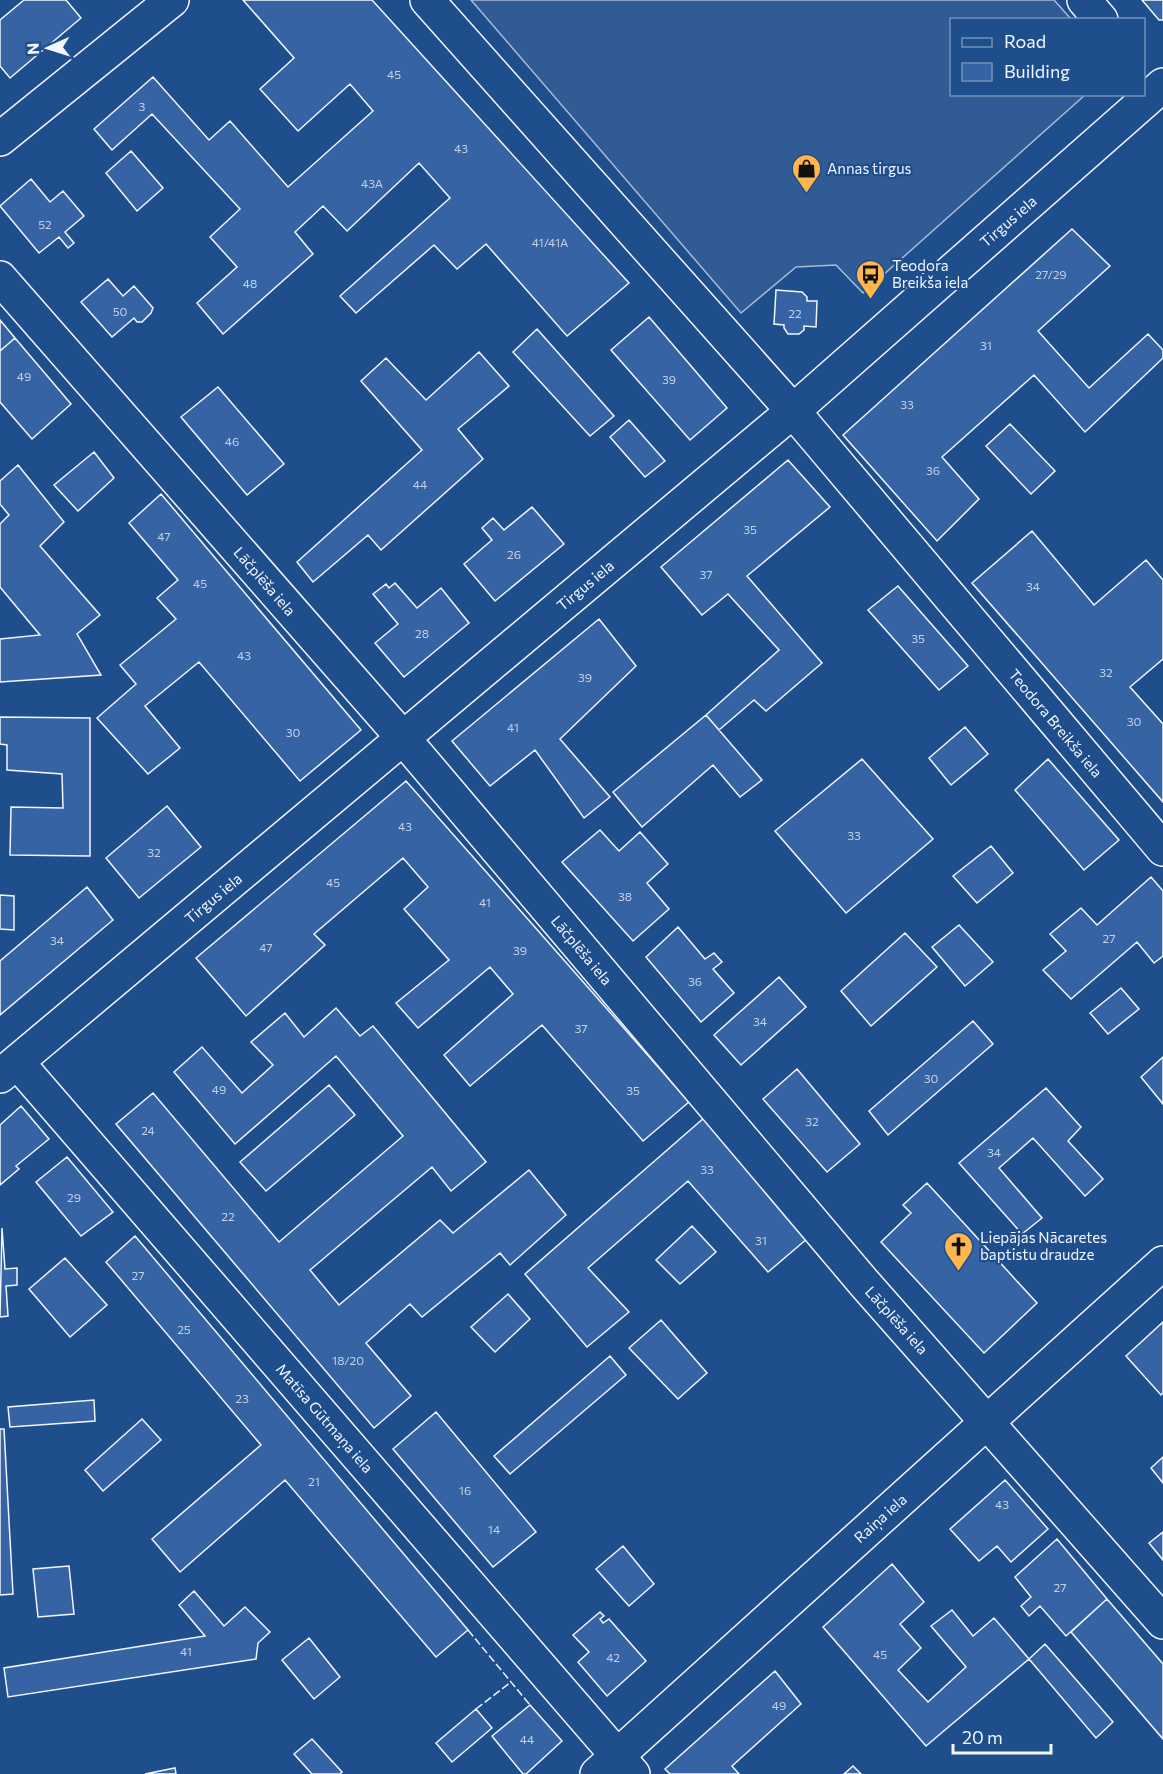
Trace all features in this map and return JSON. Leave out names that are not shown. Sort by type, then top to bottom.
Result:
[{"type":"street","points":[[0,140],[172,0]]},
{"type":"street","name":"Teodora Breikša iela","points":[[428,0],[793,411],[1163,849]]},
{"type":"street","points":[[1084,0],[1099,18]]},
{"type":"street","name":"Tirgus iela","points":[[1145,94],[1158,82]]},
{"type":"street","name":"Tirgus iela","points":[[8,1069],[793,411],[1142,96]]},
{"type":"street","name":"Lāčplēša iela","points":[[0,278],[403,738],[865,1284],[1163,1622]]},
{"type":"street","name":"Matīsa Gūtmaņa iela","points":[[8,1069],[616,1768]]},
{"type":"street","name":"Raiņa iela","points":[[616,1768],[987,1422],[1163,1263]]},
{"type":"shaded area","name":"Annas tirgus","points":[[471,0],[1054,0],[1070,18],[950,18],[950,96],[1084,96],[863,293],[836,265],[796,267],[741,313]]},
{"type":"building","points":[[24,0],[66,0],[81,18],[10,78],[0,66],[0,20]]},
{"type":"building","points":[[243,0],[372,0],[629,283],[567,336],[486,244],[457,269],[434,245],[356,313],[340,296],[450,198],[419,163],[347,231],[323,206],[295,232],[313,254],[223,334],[197,303],[237,267],[210,237],[240,209],[152,114],[112,150],[94,129],[153,77],[209,140],[230,121],[288,187],[373,111],[350,84],[298,131],[260,89],[294,58]]},
{"type":"building","points":[[1142,0],[1163,0],[1163,20],[1159,20]]},
{"type":"building","points":[[131,151],[163,188],[137,211],[106,173]]},
{"type":"building","points":[[31,179],[50,202],[63,191],[84,216],[65,232],[74,243],[68,248],[59,237],[39,253],[0,206]]},
{"type":"building","points":[[1072,229],[1110,266],[1038,331],[1089,388],[1148,334],[1163,350],[1163,358],[1085,432],[1034,375],[942,457],[979,499],[937,541],[843,435]]},
{"type":"building","points":[[108,279],[123,296],[134,286],[153,308],[142,322],[137,322],[134,318],[112,337],[81,302]]},
{"type":"building","points":[[776,290],[802,292],[807,297],[807,301],[817,301],[816,327],[804,326],[804,330],[799,334],[788,334],[784,325],[774,324]]},
{"type":"building","points":[[649,317],[727,408],[690,440],[611,350]]},
{"type":"building","points":[[0,320],[15,338],[0,351]]},
{"type":"building","points":[[537,329],[614,416],[590,436],[513,352]]},
{"type":"building","points":[[15,338],[71,404],[32,439],[0,402],[0,351]]},
{"type":"building","points":[[479,352],[509,386],[458,429],[483,459],[381,550],[368,535],[313,582],[297,562],[422,450],[361,381],[386,358],[426,400]]},
{"type":"building","points":[[218,387],[284,464],[247,495],[181,417]]},
{"type":"building","points":[[629,420],[665,461],[645,477],[610,437]]},
{"type":"building","points":[[1010,424],[1055,471],[1031,494],[986,446]]},
{"type":"building","points":[[94,452],[114,478],[78,511],[54,485]]},
{"type":"building","points":[[788,460],[830,507],[747,576],[822,663],[766,711],[754,700],[719,730],[706,715],[779,650],[728,594],[702,615],[661,567]]},
{"type":"building","points":[[18,465],[64,522],[40,546],[100,615],[77,634],[101,675],[0,682],[0,639],[40,635],[0,587],[0,524],[9,515],[0,504],[0,481]]},
{"type":"building","points":[[161,494],[361,730],[300,781],[199,662],[145,706],[180,748],[148,774],[97,718],[136,684],[120,665],[176,619],[157,598],[178,580],[129,523]]},
{"type":"building","points":[[532,507],[564,544],[495,601],[464,564],[492,540],[482,528],[493,518],[504,530]]},
{"type":"building","points":[[1032,531],[1094,605],[1146,560],[1163,580],[1163,659],[1130,687],[1163,724],[1163,802],[972,583]]},
{"type":"building","points":[[395,583],[417,608],[441,588],[469,623],[404,677],[375,643],[398,624],[373,594],[386,584],[389,588]]},
{"type":"building","points":[[898,586],[968,666],[939,690],[868,610]]},
{"type":"building","points":[[599,619],[636,666],[560,739],[610,797],[584,818],[535,750],[490,786],[452,741]]},
{"type":"building","points":[[706,715],[762,780],[740,797],[713,765],[642,827],[613,792]]},
{"type":"building","points":[[0,717],[90,718],[90,856],[10,855],[11,807],[63,808],[62,774],[7,770],[7,745],[0,744]]},
{"type":"building","points":[[965,727],[988,754],[951,785],[929,758]]},
{"type":"building","points":[[862,759],[933,839],[846,913],[775,831]]},
{"type":"building","points":[[1048,759],[1119,840],[1084,870],[1015,790]]},
{"type":"building","points":[[406,781],[689,1102],[643,1141],[542,1025],[470,1086],[444,1055],[513,994],[490,967],[418,1028],[396,1003],[449,960],[404,909],[428,887],[403,858],[314,934],[325,945],[246,1016],[196,958]]},
{"type":"building","points":[[167,806],[201,847],[139,898],[106,858]]},
{"type":"building","points":[[600,830],[619,851],[640,832],[668,864],[647,883],[669,909],[633,941],[562,862]]},
{"type":"building","points":[[991,846],[1013,873],[977,903],[953,876]]},
{"type":"building","points":[[1151,877],[1163,891],[1163,956],[1154,963],[1137,942],[1071,999],[1043,970],[1066,951],[1050,934],[1081,908],[1097,925]]},
{"type":"building","points":[[87,887],[113,920],[0,1015],[0,961]]},
{"type":"building","points":[[0,895],[14,896],[14,930],[0,929]]},
{"type":"building","points":[[959,925],[993,962],[965,986],[932,947]]},
{"type":"building","points":[[678,927],[705,959],[714,953],[722,962],[713,969],[734,993],[701,1022],[646,957]]},
{"type":"building","points":[[905,933],[937,967],[871,1026],[841,991]]},
{"type":"building","points":[[779,977],[806,1007],[741,1065],[714,1035]]},
{"type":"building","points":[[1121,988],[1139,1009],[1108,1034],[1090,1013]]},
{"type":"building","points":[[336,1008],[360,1036],[373,1026],[486,1162],[451,1191],[432,1167],[310,1270],[339,1305],[440,1220],[453,1233],[529,1170],[566,1215],[510,1265],[500,1253],[422,1317],[410,1304],[366,1343],[411,1396],[374,1428],[116,1124],[153,1093],[279,1242],[403,1136],[336,1056],[235,1144],[174,1072],[202,1047],[242,1093],[273,1065],[251,1042],[285,1013],[304,1037]]},
{"type":"building","points":[[973,1021],[993,1044],[888,1135],[869,1111]]},
{"type":"building","points":[[1163,1057],[1163,1104],[1141,1077]]},
{"type":"building","points":[[797,1069],[860,1144],[827,1172],[763,1099]]},
{"type":"building","points":[[329,1085],[355,1115],[266,1191],[240,1162]]},
{"type":"building","points":[[1046,1088],[1081,1127],[1068,1141],[1103,1179],[1085,1196],[1033,1138],[999,1168],[1042,1218],[1022,1234],[959,1163]]},
{"type":"building","points":[[21,1106],[49,1139],[16,1166],[19,1169],[0,1185],[0,1125]]},
{"type":"building","points":[[705,1117],[808,1238],[768,1272],[688,1181],[588,1268],[629,1312],[587,1347],[525,1274]]},
{"type":"building","points":[[67,1157],[113,1212],[81,1236],[36,1182]]},
{"type":"building","name":"Liepājas Nācaretes baptistu draudze","points":[[927,1183],[1037,1303],[984,1353],[881,1242],[911,1213],[903,1205]]},
{"type":"building","points":[[692,1226],[716,1252],[680,1284],[656,1260]]},
{"type":"building","points":[[2,1228],[5,1269],[17,1268],[17,1285],[6,1286],[8,1316],[0,1317]]},
{"type":"building","points":[[135,1236],[468,1630],[436,1657],[285,1480],[180,1572],[152,1539],[261,1445],[106,1262]]},
{"type":"building","points":[[65,1258],[107,1305],[70,1337],[29,1289]]},
{"type":"building","points":[[508,1294],[530,1319],[495,1352],[471,1327]]},
{"type":"building","points":[[661,1320],[707,1373],[678,1399],[629,1348]]},
{"type":"building","points":[[1163,1322],[1163,1393],[1161,1395],[1126,1356]]},
{"type":"building","points":[[610,1356],[626,1375],[510,1474],[494,1456]]},
{"type":"building","points":[[94,1400],[95,1421],[10,1427],[8,1407]]},
{"type":"building","points":[[436,1412],[536,1532],[493,1567],[393,1449]]},
{"type":"building","points":[[142,1419],[161,1440],[103,1491],[85,1470]]},
{"type":"building","points":[[0,1429],[4,1429],[13,1594],[0,1595]]},
{"type":"building","points":[[1163,1457],[1163,1483],[1151,1468]]},
{"type":"building","points":[[1005,1480],[1048,1529],[1011,1562],[997,1546],[979,1561],[950,1529]]},
{"type":"building","points":[[1163,1532],[1163,1560],[1149,1543]]},
{"type":"building","points":[[1057,1539],[1107,1599],[1066,1636],[1040,1606],[1029,1616],[1021,1606],[1031,1597],[1015,1577]]},
{"type":"building","points":[[623,1546],[654,1584],[629,1606],[596,1569]]},
{"type":"building","points":[[892,1564],[924,1602],[900,1624],[921,1648],[898,1670],[928,1702],[966,1667],[931,1626],[952,1610],[973,1636],[994,1618],[1029,1659],[926,1746],[823,1627]]},
{"type":"building","points":[[69,1566],[74,1614],[38,1617],[33,1569]]},
{"type":"building","points":[[194,1591],[224,1626],[245,1607],[270,1632],[258,1643],[256,1659],[8,1697],[4,1668],[205,1636],[179,1605]]},
{"type":"building","points":[[1107,1599],[1163,1664],[1163,1739],[1071,1632]]},
{"type":"building","points":[[600,1612],[604,1616],[600,1619],[603,1623],[609,1619],[646,1661],[607,1696],[578,1662],[589,1652],[573,1635]]},
{"type":"building","points":[[309,1638],[340,1677],[314,1699],[282,1660]]},
{"type":"building","points":[[1045,1644],[1113,1722],[1096,1738],[1029,1659]]},
{"type":"building","points":[[775,1671],[801,1704],[732,1766],[739,1774],[670,1774],[665,1769]]},
{"type":"building","points":[[530,1705],[562,1741],[526,1774],[523,1774],[492,1736]]},
{"type":"building","points":[[476,1709],[492,1728],[452,1762],[436,1743]]},
{"type":"building","points":[[312,1739],[342,1772],[340,1774],[312,1774],[294,1754]]},
{"type":"building","points":[[853,1766],[861,1774],[844,1774]]},
{"type":"building","points":[[175,1768],[176,1774],[145,1774]]},
{"type":"fence","points":[[468,1630],[530,1705]]},
{"type":"fence","points":[[476,1709],[511,1682]]},
{"type":"place","name":"Annas tirgus","points":[[806,194]]},
{"type":"place","name":"Teodora Breikša iela","points":[[871,300]]},
{"type":"place","name":"Liepājas Nācaretes baptistu draudze","points":[[959,1272]]}]
